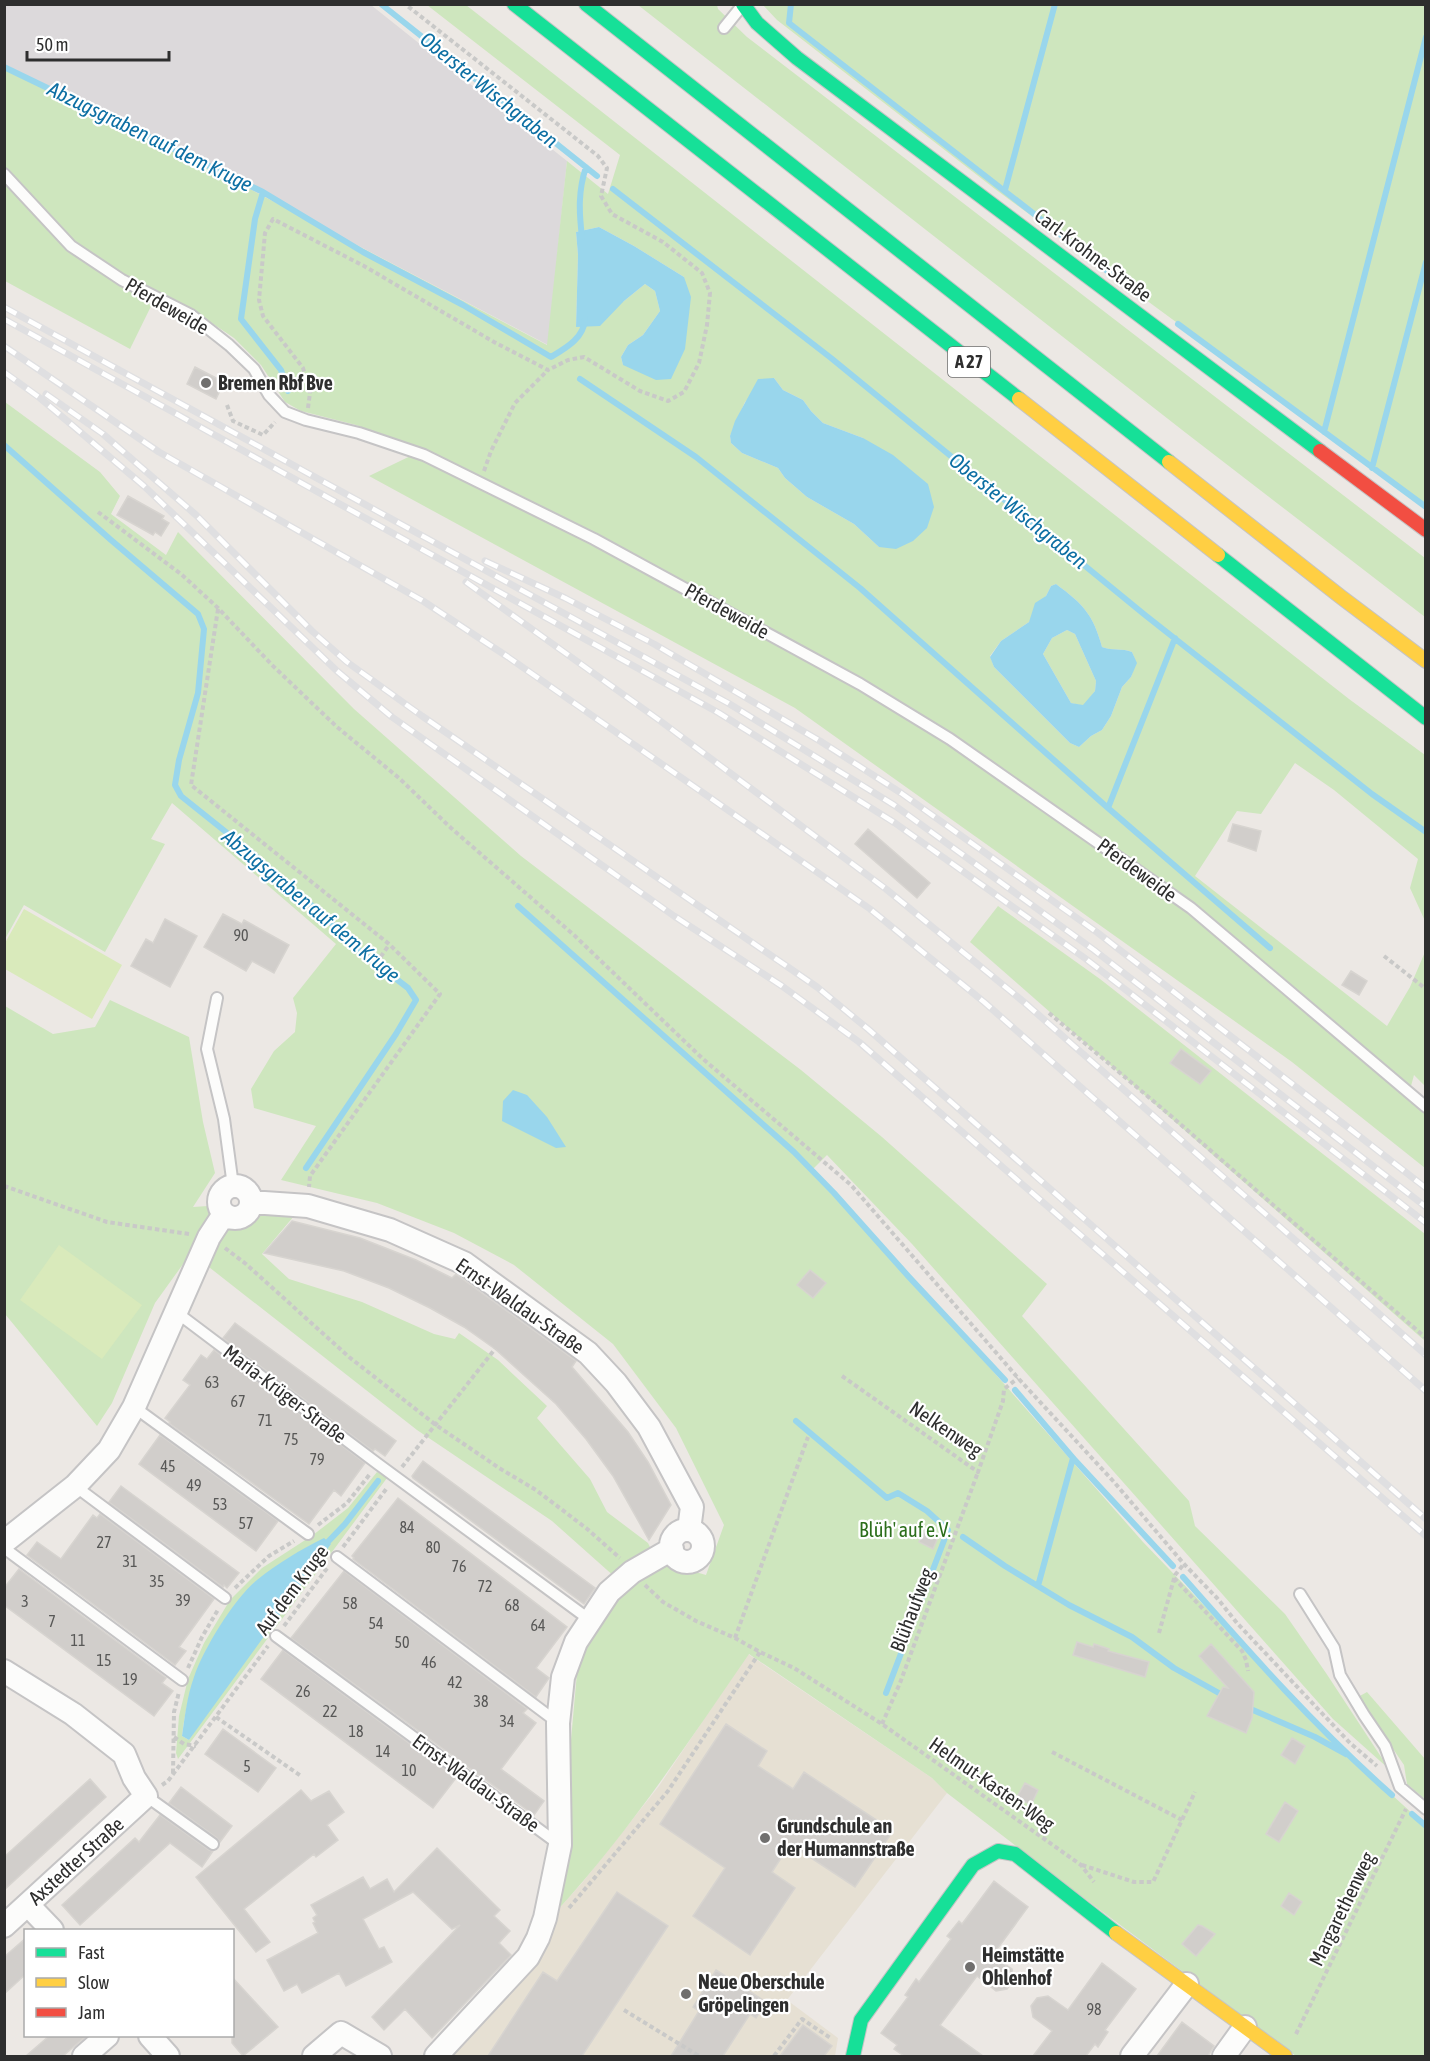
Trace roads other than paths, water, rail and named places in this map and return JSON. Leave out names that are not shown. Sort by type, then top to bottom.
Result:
[{"type":"main road","name":"A 27","points":[[514,4],[1425,718]]},
{"type":"main road","name":"A 27","points":[[586,4],[1341,597],[1425,660]]},
{"type":"main road","name":"Carl-Krohne-Straße","points":[[743,5],[757,23],[797,58],[1425,530]]},
{"type":"main road","points":[[858,2053],[861,2020],[973,1864],[998,1851],[1015,1854],[1110,1928],[1285,2056]]},
{"type":"street","points":[[233,1186],[238,1186],[247,1192],[251,1202],[250,1208],[242,1217],[236,1218],[224,1214],[219,1203],[227,1188],[233,1186]]},
{"type":"street","name":"Ernst-Waldau-Straße","points":[[251,1202],[308,1206],[390,1230],[464,1263],[588,1353],[616,1383],[649,1427],[692,1507],[689,1530],[678,1533],[672,1543],[672,1549],[632,1572],[609,1592],[576,1641],[563,1677],[558,1723],[560,1845],[545,1918],[528,1958],[436,2056]]},
{"type":"street","points":[[4,1542],[75,1486],[109,1450],[134,1407],[209,1238],[224,1214]]},
{"type":"street","points":[[4,1671],[73,1714],[124,1754],[134,1778],[147,1796]]},
{"type":"street","name":"Axstedter Straße","points":[[4,1926],[147,1796]]},
{"type":"street","points":[[28,1905],[51,1929]]},
{"type":"street","points":[[1132,2056],[1187,1983]]},
{"type":"street","points":[[1224,2056],[1245,2027]]},
{"type":"street","points":[[314,2056],[341,2033],[380,2056]]},
{"type":"street","points":[[84,2056],[106,2037]]},
{"type":"street","points":[[151,2037],[168,2056]]},
{"type":"lane","points":[[724,28],[743,5]]},
{"type":"lane","name":"Pferdeweide","points":[[4,174],[71,246],[122,280],[190,315],[229,345],[254,369],[268,395],[285,412],[424,455],[594,539],[860,684],[950,739],[1191,909],[1425,1107]]},
{"type":"lane","points":[[217,998],[207,1049],[224,1119],[233,1186]]},
{"type":"lane","name":"Maria-Krüger-Straße","points":[[175,1312],[590,1620]]},
{"type":"lane","points":[[134,1407],[308,1534]]},
{"type":"lane","points":[[75,1486],[225,1598]]},
{"type":"lane","points":[[4,1548],[182,1680]]},
{"type":"lane","points":[[336,1557],[558,1723]]},
{"type":"lane","points":[[1300,1594],[1334,1648],[1340,1675],[1386,1746],[1400,1787],[1425,1809]]},
{"type":"lane","name":"Ernst-Waldau-Straße","points":[[276,1636],[560,1845]]},
{"type":"lane","points":[[147,1796],[213,1844]]},
{"type":"water","points":[[599,227],[684,277],[691,297],[685,349],[671,379],[656,380],[623,365],[621,357],[628,345],[643,335],[660,311],[655,291],[645,284],[624,301],[600,326],[576,327],[578,255],[576,232]]},
{"type":"water","points":[[774,378],[783,390],[803,400],[823,423],[863,438],[893,455],[928,484],[934,507],[927,528],[913,541],[896,549],[879,547],[854,524],[807,497],[785,478],[778,468],[742,453],[731,443],[730,436],[735,421],[758,379]]},
{"type":"water","points":[[1056,584],[1086,611],[1095,626],[1102,647],[1132,652],[1137,663],[1131,677],[1122,687],[1111,716],[1102,730],[1079,747],[1070,743],[994,667],[990,657],[1001,641],[1029,622],[1035,603],[1046,596],[1051,586]],"holes":[[[1067,630],[1075,634],[1096,681],[1095,691],[1083,705],[1071,703],[1043,654],[1052,638]]]},
{"type":"water","points":[[513,1090],[527,1095],[547,1117],[566,1147],[556,1148],[502,1121],[503,1101]]},
{"type":"water","points":[[324,1538],[331,1544],[189,1740],[182,1736],[194,1677],[212,1639],[230,1611],[257,1580],[289,1557]]},
{"type":"waterway","name":"Oberster Wischgraben","points":[[381,4],[597,176]]},
{"type":"waterway","points":[[791,4],[789,23],[1138,295]]},
{"type":"waterway","points":[[1005,190],[1055,4]]},
{"type":"waterway","points":[[1324,432],[1426,37]]},
{"type":"waterway","name":"Abzugsgraben auf dem Kruge","points":[[4,67],[263,192],[255,219],[241,319],[281,370],[288,391]]},
{"type":"waterway","points":[[582,237],[580,202],[586,167]]},
{"type":"waterway","name":"Oberster Wischgraben","points":[[613,189],[831,358],[1145,615],[1372,794],[1426,832]]},
{"type":"waterway","points":[[263,192],[363,252],[463,305],[551,357],[578,337],[585,319]]},
{"type":"waterway","points":[[1372,468],[1426,262]]},
{"type":"waterway","points":[[1178,324],[1426,507]]},
{"type":"waterway","points":[[580,379],[696,457],[860,588],[1270,948]]},
{"type":"waterway","name":"Abzugsgraben auf dem Kruge","points":[[4,445],[198,614],[204,629],[198,693],[179,760],[175,785],[181,796],[251,852],[327,919],[356,948],[408,988],[416,1000],[396,1034],[306,1168]]},
{"type":"waterway","points":[[1108,808],[1175,638]]},
{"type":"waterway","points":[[518,906],[794,1152],[1005,1380]]},
{"type":"waterway","points":[[1015,1390],[1073,1458],[1173,1566]]},
{"type":"waterway","points":[[796,1421],[887,1498],[898,1493],[927,1511],[948,1530],[886,1693]]},
{"type":"waterway","points":[[1038,1586],[1073,1458]]},
{"type":"waterway","points":[[323,1547],[345,1524],[378,1481]]},
{"type":"waterway","points":[[963,1537],[1069,1605],[1132,1637],[1174,1668],[1226,1697]]},
{"type":"waterway","points":[[1183,1577],[1310,1717],[1392,1795]]},
{"type":"waterway","points":[[1246,1707],[1315,1737],[1346,1754]]},
{"type":"waterway","points":[[1412,1814],[1426,1826]]},
{"type":"railway","points":[[4,307],[728,703],[894,805],[1094,950],[1426,1207]]},
{"type":"railway","points":[[4,319],[719,713],[895,823],[1086,959],[1426,1223]]},
{"type":"railway","points":[[4,346],[159,452],[423,601],[508,657],[870,909],[984,1002],[1426,1391]]},
{"type":"railway","points":[[4,372],[40,398],[144,486],[337,671],[392,717],[674,916],[782,986],[859,1042],[1426,1536]]},
{"type":"railway","points":[[46,394],[103,434],[196,515],[312,631],[347,662],[817,987],[868,1029],[1426,1519]]},
{"type":"railway","points":[[485,561],[565,598],[654,644],[820,741],[901,793],[1098,933],[1426,1188]]},
{"type":"railway","points":[[466,582],[659,720],[886,889],[1025,1003],[1426,1355]]},
{"type":"place","name":"Bremen Rbf Bve","points":[[206,383]]},
{"type":"place","name":"Grundschule an der Humannstraße","points":[[765,1838]]},
{"type":"place","name":"Heimstätte Ohlenhof","points":[[970,1967]]},
{"type":"place","name":"Neue Oberschule Gröpelingen","points":[[686,1994]]},
{"type":"park label","name":"Blüh' auf e.V.","points":[[905,1530]]}]
